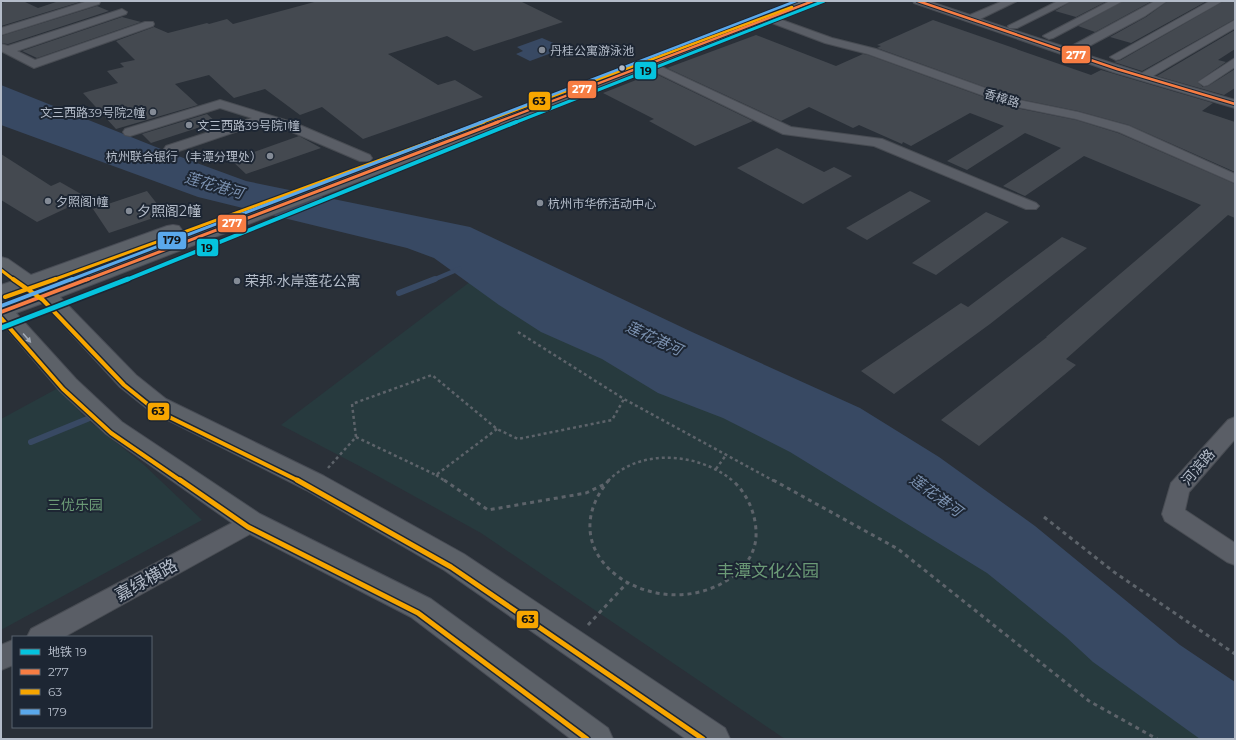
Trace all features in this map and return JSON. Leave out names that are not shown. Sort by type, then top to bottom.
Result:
[{"type":"main road","points":[[2,306],[27,282],[225,211],[310,178],[790,1]]},
{"type":"main road","points":[[2,306],[46,295],[326,186],[813,1]]},
{"type":"main road","points":[[1,263],[46,295],[128,381],[158,405],[315,483],[454,562],[714,739]]},
{"type":"main road","points":[[2,306],[68,385],[114,428],[251,522],[421,608],[597,739]]},
{"type":"street","points":[[918,1],[1068,53],[1235,104]]},
{"type":"street","points":[[970,19],[1012,1]]},
{"type":"street","points":[[1013,26],[1066,1]]},
{"type":"street","points":[[1049,36],[1118,1]]},
{"type":"street","points":[[1141,1],[1166,6],[1206,18]]},
{"type":"street","points":[[1116,57],[1218,1]]},
{"type":"street","points":[[1,32],[95,2]]},
{"type":"street","points":[[1068,53],[1141,14],[1166,6]]},
{"type":"street","points":[[4,49],[122,12]]},
{"type":"street","name":"香樟路","points":[[768,18],[829,41],[872,51],[1016,103],[1078,116],[1124,129],[1167,147],[1235,179]]},
{"type":"street","points":[[1219,22],[1234,25]]},
{"type":"street","points":[[4,49],[34,64],[149,24]]},
{"type":"street","points":[[1143,77],[1234,25]]},
{"type":"street","points":[[1204,82],[1235,62]]},
{"type":"street","points":[[647,64],[788,131],[877,142],[1031,206]]},
{"type":"street","points":[[130,132],[220,104],[290,126],[365,158]]},
{"type":"street","points":[[171,149],[265,118]]},
{"type":"street","name":"河滨路","points":[[1235,424],[1179,489],[1173,514],[1235,555]]},
{"type":"street","name":"嘉绿横路","points":[[42,636],[251,522]]},
{"type":"street","points":[[1,658],[12,652]]},
{"type":"path","points":[[518,332],[624,399],[898,549],[1089,701],[1157,739]]},
{"type":"path","points":[[315,483],[356,437],[352,404],[432,375],[497,429],[518,439],[612,420],[624,399]]},
{"type":"path","points":[[436,475],[497,429]]},
{"type":"path","points":[[356,437],[436,475],[488,510],[586,493],[605,483],[622,469],[644,460],[668,457],[693,460],[716,469],[737,484],[751,504],[757,528],[752,552],[738,573],[715,588],[686,596],[655,594],[627,583],[609,569],[596,553],[590,534],[590,516],[594,499],[605,483]]},
{"type":"path","points":[[716,469],[726,455]]},
{"type":"path","points":[[1044,517],[1114,572],[1235,654]]},
{"type":"path","points":[[571,642],[627,583]]},
{"type":"green space","name":"丰潭文化公园","points":[[475,278],[830,455],[1235,739],[785,739],[481,533],[281,425]]},
{"type":"green space","name":"三优乐园","points":[[60,387],[85,418],[143,464],[202,520],[1,630],[1,419]]},
{"type":"water","name":"丹桂公寓游泳池","points":[[542,38],[565,48],[530,61],[516,54],[523,51],[517,47]]},
{"type":"water","name":"莲花港河","points":[[1,85],[186,159],[246,181],[470,227],[692,332],[860,408],[939,457],[1035,526],[1180,645],[1235,682],[1235,739],[1200,739],[1093,662],[1066,637],[987,573],[790,452],[723,418],[658,393],[602,359],[541,332],[499,305],[434,258],[407,248],[198,197],[1,125]]},
{"type":"building","points":[[9,1],[23,1],[38,8],[59,1],[83,1],[1,26],[1,3]]},
{"type":"building","points":[[318,1],[520,1],[563,22],[474,51],[447,36],[388,54],[438,85],[455,80],[483,97],[363,139],[322,107],[300,115],[265,89],[234,98],[209,75],[175,84],[198,105],[116,129],[83,93],[118,83],[107,71],[124,67],[120,63],[135,60],[116,41],[154,27],[168,33],[227,19],[233,24]]},
{"type":"building","points":[[1072,1],[1107,1],[1076,17],[1055,11]]},
{"type":"building","points":[[1124,1],[1152,1],[1095,32],[1078,26]]},
{"type":"building","points":[[1168,1],[1207,1],[1131,43],[1110,37],[1146,17]]},
{"type":"building","points":[[1224,1],[1235,1],[1235,19],[1142,71],[1114,62],[1121,60]]},
{"type":"building","points":[[97,6],[109,11],[8,44],[1,43],[1,36]]},
{"type":"building","points":[[122,17],[141,22],[37,58],[22,51]]},
{"type":"building","points":[[933,20],[1091,75],[1101,70],[1213,103],[1202,111],[1235,122],[1235,172],[1129,125],[1078,111],[1019,99],[877,48],[881,46],[877,45]]},
{"type":"building","points":[[1235,30],[1235,49],[1218,60],[1226,62],[1197,82],[1203,87],[1208,86],[1235,69],[1235,88],[1224,95],[1157,76]]},
{"type":"building","points":[[756,35],[836,66],[863,54],[868,55],[1011,107],[1076,120],[1118,133],[1235,184],[1235,218],[1228,215],[1066,359],[1076,365],[979,446],[941,420],[1047,337],[1201,205],[1084,156],[1025,196],[1003,186],[1061,148],[1025,133],[967,170],[947,161],[1004,126],[970,113],[911,146],[903,142],[902,144],[859,125],[853,128],[809,107],[781,121],[667,68]]},
{"type":"building","points":[[654,73],[753,121],[695,146],[649,121],[654,119],[603,93]]},
{"type":"building","name":"文三西路39号院1幢","points":[[207,114],[216,122],[151,143],[142,134]]},
{"type":"building","name":"杭州联合银行（丰潭分理处）","points":[[299,136],[321,148],[246,174],[231,160]]},
{"type":"building","points":[[777,148],[824,172],[834,167],[852,176],[803,204],[737,168]]},
{"type":"building","points":[[1,154],[51,186],[60,182],[88,198],[37,222],[1,200]]},
{"type":"building","name":"夕照阁2幢","points":[[147,191],[165,214],[109,233],[93,209]]},
{"type":"building","points":[[910,191],[931,201],[867,240],[846,228]]},
{"type":"building","points":[[986,212],[1009,222],[936,275],[912,263]]},
{"type":"building","points":[[1062,237],[1087,248],[990,324],[894,394],[861,371],[961,303],[968,307]]},
{"type":"waterway","points":[[433,280],[459,269]]},
{"type":"waterway","points":[[399,293],[435,279]]},
{"type":"waterway","points":[[31,442],[97,415]]},
{"type":"metro line","name":"19","points":[[1,328],[197,252],[513,123],[824,1]]},
{"type":"transit line","name":"179","points":[[1,306],[796,1]]},
{"type":"transit line","name":"277","points":[[1,312],[813,1]]},
{"type":"transit line","name":"277","points":[[918,1],[1117,69],[1235,104]]},
{"type":"transit line","name":"63","points":[[5,297],[227,217],[792,7]]},
{"type":"transit line","name":"63","points":[[1,270],[43,300],[124,385],[155,410],[312,488],[451,567],[703,739]]},
{"type":"transit line","name":"63","points":[[1,318],[63,389],[111,433],[248,527],[418,613],[587,739]]},
{"type":"place","name":"丹桂公寓游泳池","points":[[542,50]]},
{"type":"place","name":"文三西路39号院2幢","points":[[153,112]]},
{"type":"place","name":"文三西路39号院1幢","points":[[189,125]]},
{"type":"place","name":"杭州联合银行（丰潭分理处）","points":[[270,156]]},
{"type":"place","name":"夕照阁1幢","points":[[48,201]]},
{"type":"place","name":"杭州市华侨活动中心","points":[[540,203]]},
{"type":"place","name":"夕照阁2幢","points":[[129,211]]},
{"type":"place","name":"荣邦·水岸莲花公寓","points":[[237,281]]}]
